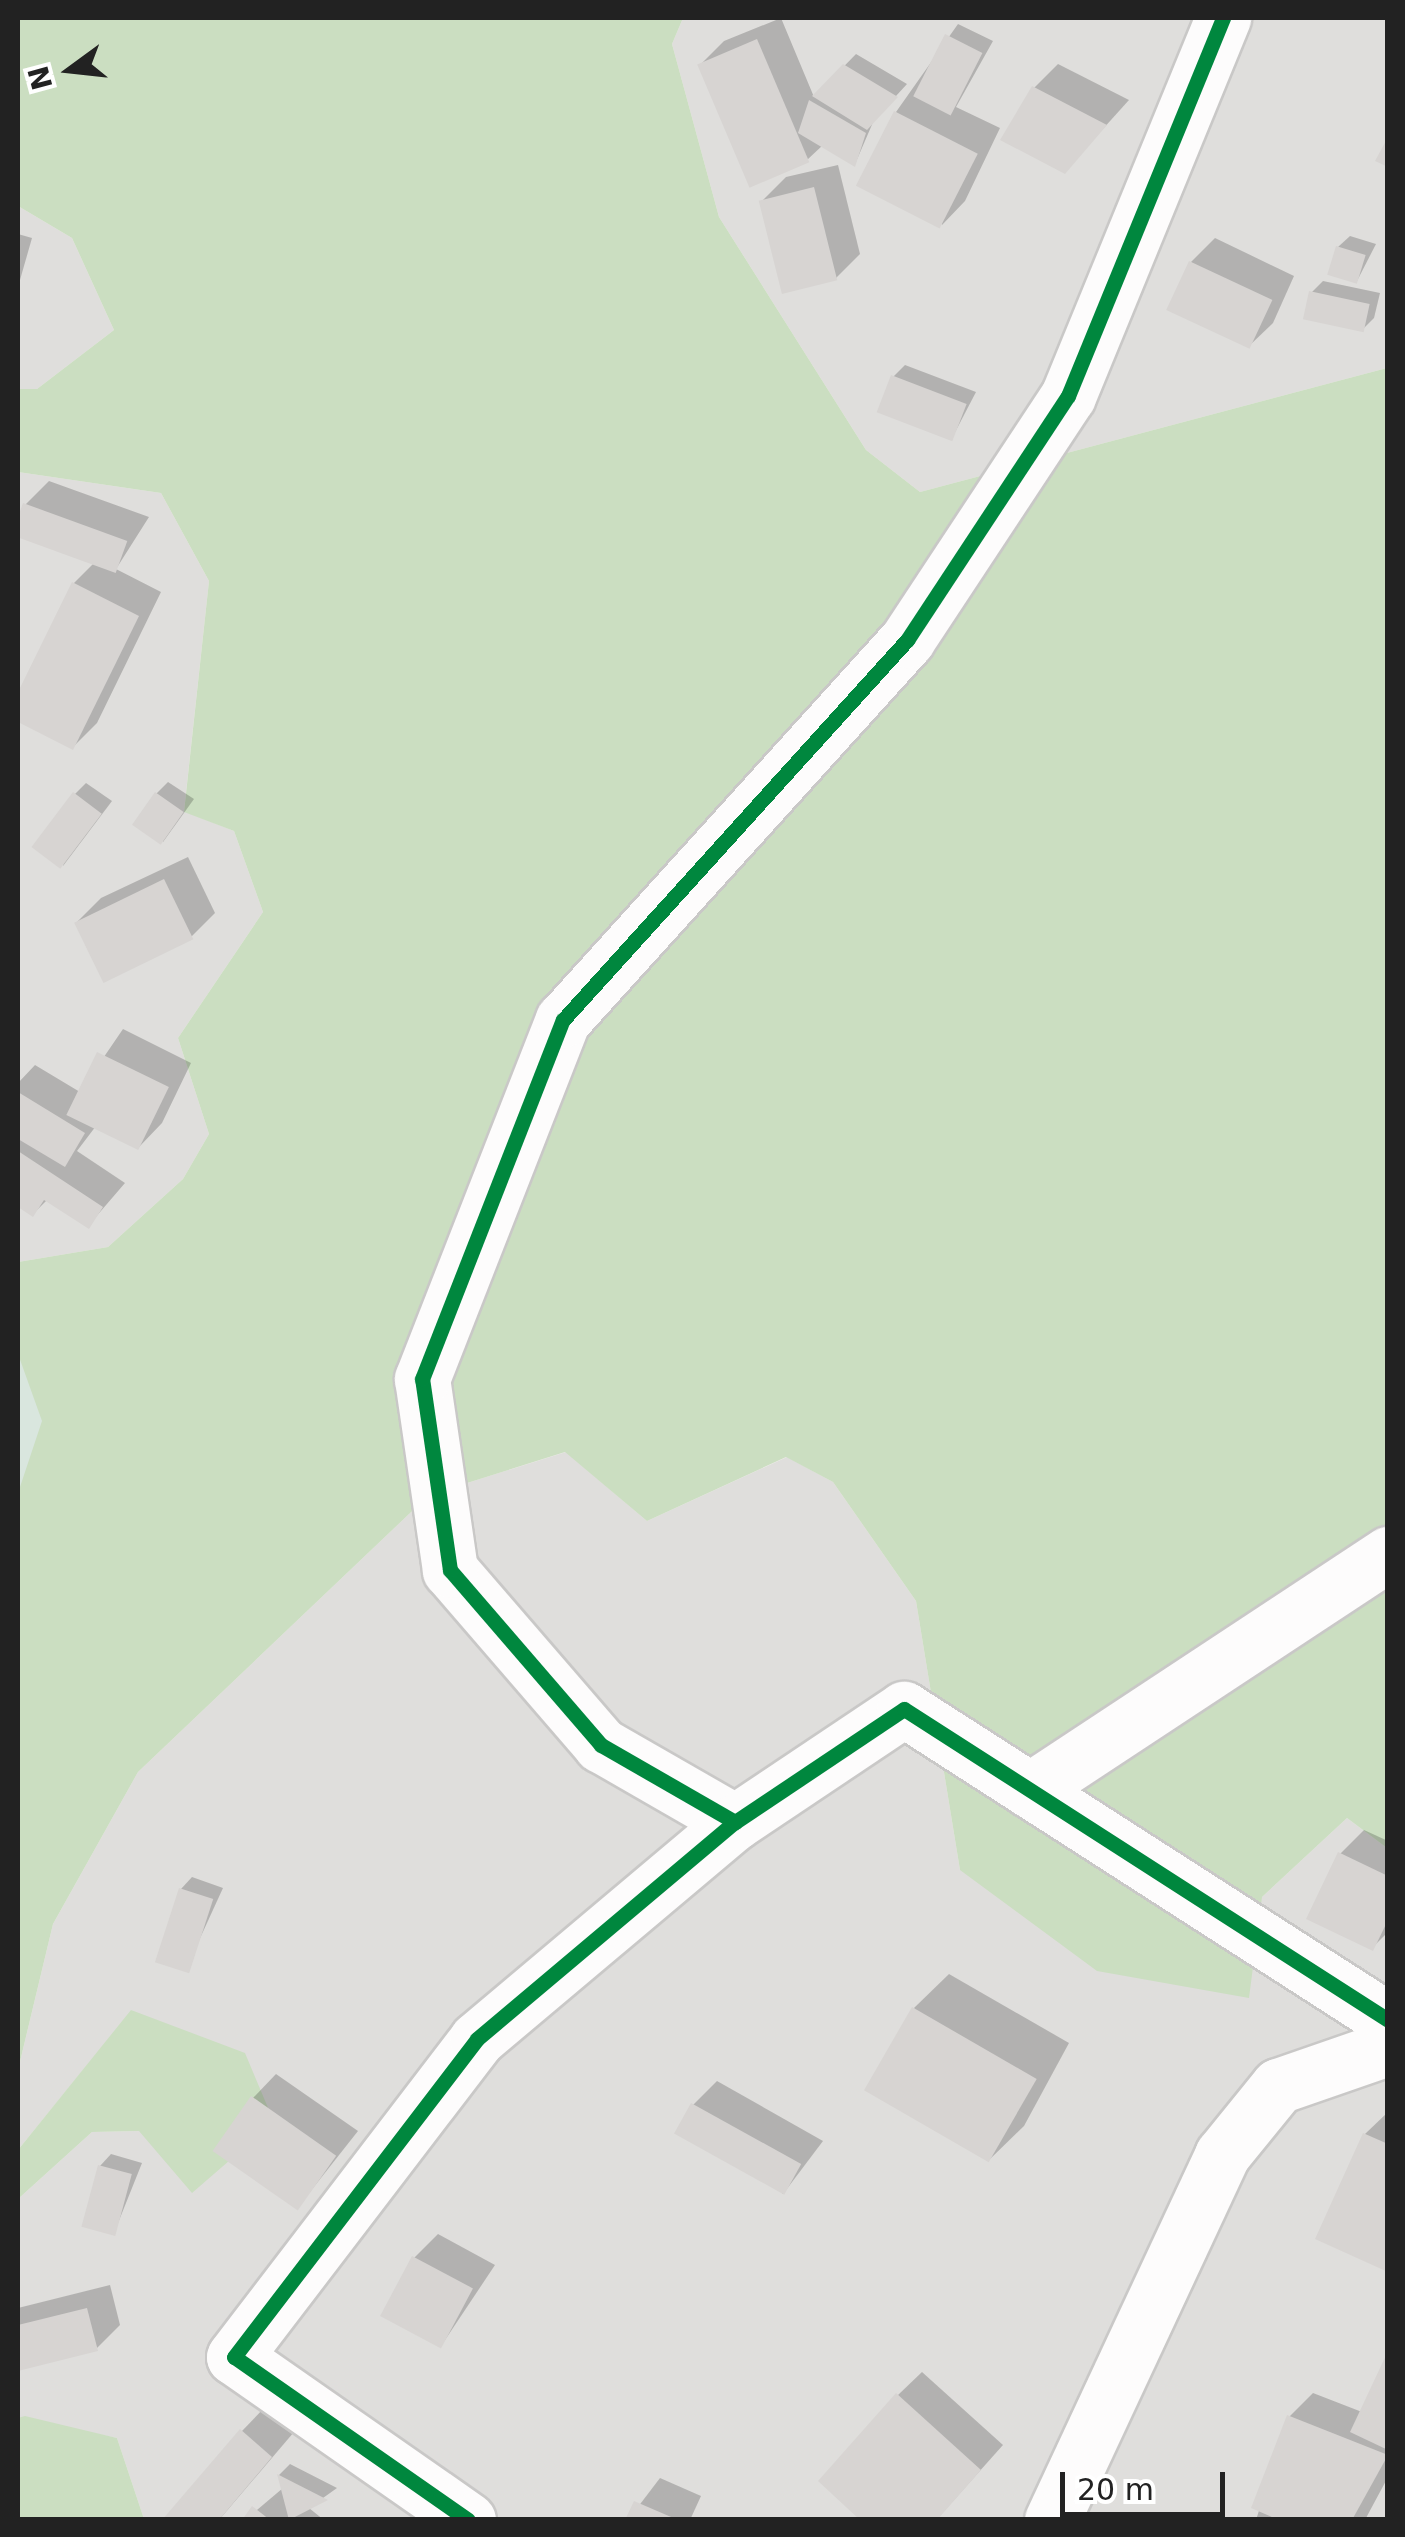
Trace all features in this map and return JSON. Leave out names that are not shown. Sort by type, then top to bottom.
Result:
[{"type":"street","points":[[734,1822],[601,1745],[450,1570],[422,1379],[563,1020],[908,640],[1068,396],[1223,18]]},
{"type":"street","points":[[1030,1790],[1388,1554]]},
{"type":"street","points":[[468,2520],[234,2357],[477,2039],[734,1822],[904,1709],[1388,2020]]},
{"type":"street","points":[[1052,2520],[1222,2155],[1278,2086],[1388,2048]]},
{"type":"shaded area","points":[[683,18],[1387,18],[1387,368],[920,492],[866,450],[719,217],[672,44]]},
{"type":"shaded area","points":[[18,206],[72,238],[114,330],[37,389],[18,389]]},
{"type":"shaded area","points":[[18,472],[161,493],[209,581],[184,811],[234,831],[263,912],[178,1038],[209,1134],[183,1179],[108,1247],[18,1262]]},
{"type":"shaded area","points":[[18,1354],[42,1421],[18,1493]]},
{"type":"shaded area","points":[[566,1452],[647,1521],[787,1457],[833,1482],[916,1601],[960,1870],[1262,1897],[1347,1818],[1387,1848],[1387,2519],[144,2519],[117,2438],[18,2418],[18,2199],[92,2132],[139,2131],[132,2010],[18,2150],[18,2070],[53,1924],[138,1772],[429,1495]]},
{"type":"green space","points":[[18,18],[683,18],[672,44],[719,217],[866,450],[920,492],[1387,368],[1387,1848],[1347,1818],[1262,1897],[1249,1998],[1097,1971],[960,1870],[916,1601],[833,1482],[786,1457],[647,1521],[565,1452],[429,1495],[138,1772],[53,1924],[18,2070],[18,1262],[108,1247],[183,1179],[209,1134],[178,1038],[263,912],[234,831],[184,812],[209,581],[161,493],[18,472],[18,389],[37,389],[114,330],[72,238],[18,206]]},
{"type":"green space","points":[[131,2010],[245,2053],[274,2122],[192,2193],[139,2131],[92,2132],[18,2199],[18,2150]]},
{"type":"green space","points":[[25,2416],[117,2438],[144,2519],[18,2519],[18,2418]]},
{"type":"building","points":[[945,34],[982,53],[951,115],[913,96]]},
{"type":"building","points":[[757,39],[809,162],[750,188],[697,64]]},
{"type":"building","points":[[843,64],[898,97],[867,130],[812,96]]},
{"type":"building","points":[[1032,86],[1107,125],[1065,174],[1000,140]]},
{"type":"building","points":[[809,100],[866,133],[855,167],[798,133]]},
{"type":"building","points":[[894,111],[978,154],[940,229],[856,186]]},
{"type":"building","points":[[1388,137],[1388,167],[1375,161]]},
{"type":"building","points":[[814,187],[837,280],[782,294],[759,201]]},
{"type":"building","points":[[1336,246],[1366,255],[1357,284],[1327,275]]},
{"type":"building","points":[[1189,261],[1272,300],[1250,349],[1166,310]]},
{"type":"building","points":[[1309,291],[1370,304],[1364,332],[1303,319]]},
{"type":"building","points":[[891,375],[967,404],[952,441],[877,412]]},
{"type":"building","points":[[23,503],[127,541],[116,573],[18,537]]},
{"type":"building","points":[[72,582],[139,616],[73,750],[18,722],[18,692]]},
{"type":"building","points":[[73,792],[102,814],[60,869],[31,847]]},
{"type":"building","points":[[155,792],[184,812],[161,845],[132,825]]},
{"type":"building","points":[[164,879],[193,939],[103,983],[74,923]]},
{"type":"building","points":[[97,1052],[169,1087],[138,1150],[66,1115]]},
{"type":"building","points":[[18,1092],[85,1133],[65,1167],[18,1139]]},
{"type":"building","points":[[18,1151],[103,1207],[89,1229],[44,1200],[33,1217],[18,1207]]},
{"type":"building","points":[[1338,1852],[1388,1876],[1388,1920],[1373,1951],[1306,1919]]},
{"type":"building","points":[[179,1888],[213,1899],[189,1973],[155,1962]]},
{"type":"building","points":[[912,2007],[1037,2079],[989,2162],[864,2090]]},
{"type":"building","points":[[251,2096],[336,2156],[298,2211],[213,2151]]},
{"type":"building","points":[[691,2103],[801,2164],[784,2195],[674,2134]]},
{"type":"building","points":[[1363,2133],[1388,2144],[1388,2272],[1315,2239]]},
{"type":"building","points":[[98,2165],[132,2174],[115,2236],[81,2227]]},
{"type":"building","points":[[412,2256],[473,2288],[441,2348],[380,2316]]},
{"type":"building","points":[[87,2308],[98,2351],[18,2371],[18,2325]]},
{"type":"building","points":[[1388,2351],[1388,2450],[1350,2432]]},
{"type":"building","points":[[896,2393],[981,2470],[937,2520],[860,2520],[818,2481]]},
{"type":"building","points":[[1287,2415],[1388,2455],[1352,2520],[1279,2520],[1251,2508]]},
{"type":"building","points":[[240,2429],[272,2457],[219,2520],[162,2520]]},
{"type":"building","points":[[277,2474],[328,2500],[289,2520]]},
{"type":"building","points":[[634,2501],[678,2520],[625,2520]]},
{"type":"building","points":[[252,2506],[270,2520],[242,2520]]},
{"type":"cycle path","points":[[735,1822],[601,1745],[450,1570],[422,1379],[563,1020],[907,640],[1068,396],[1223,18]]},
{"type":"cycle path","points":[[468,2520],[234,2357],[477,2039],[735,1822],[904,1709],[1388,2020]]}]
